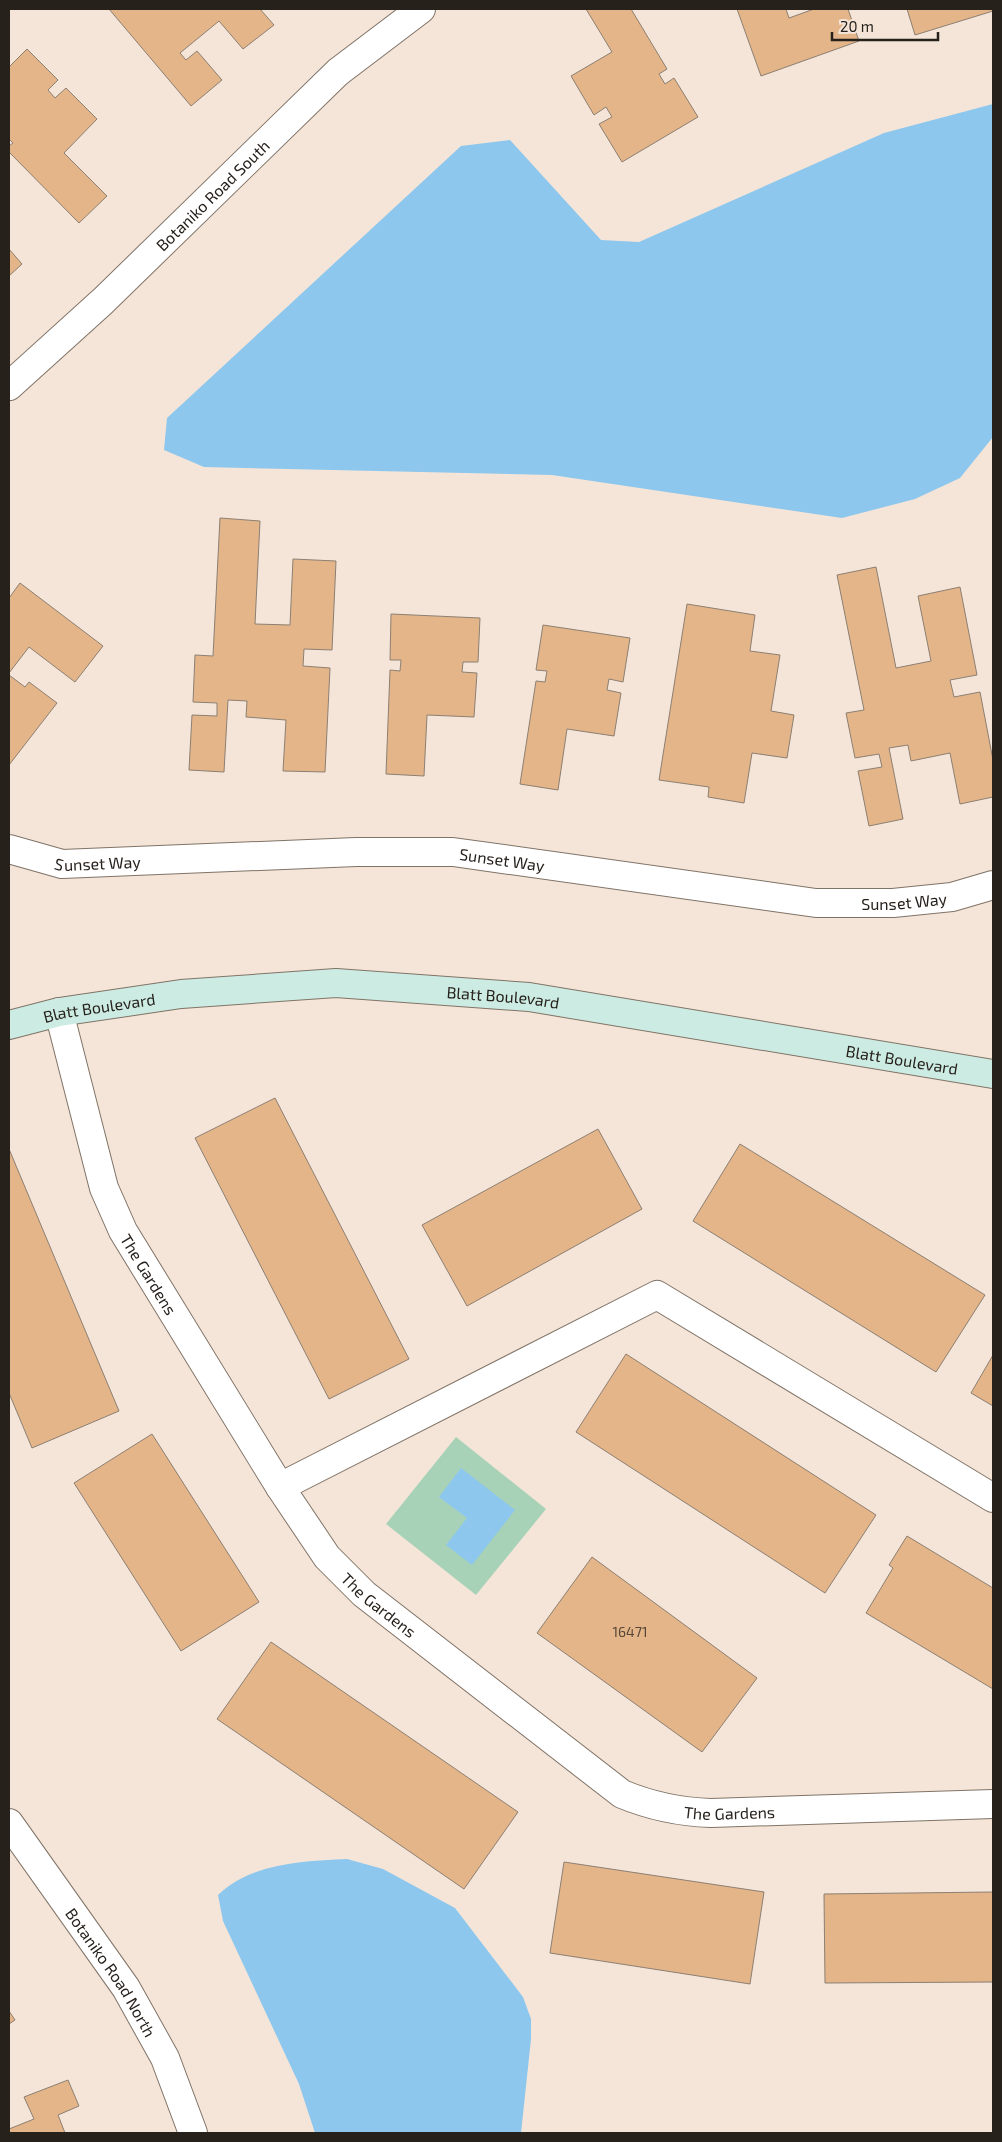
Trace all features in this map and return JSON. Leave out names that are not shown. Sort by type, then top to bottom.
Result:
[{"type":"street","name":"Botaniko Road South","points":[[9,386],[103,302],[338,72],[420,9]]},
{"type":"street","name":"Sunset Way","points":[[9,849],[62,864],[356,852],[453,852],[816,903],[893,903],[952,897],[993,885]]},
{"type":"street","name":"Blatt Boulevard","points":[[9,1025],[59,1012],[181,994],[346,984],[529,997],[993,1074]]},
{"type":"street","name":"The Gardens","points":[[59,1012],[104,1188],[123,1231],[280,1487],[327,1557],[364,1594],[622,1794],[659,1807],[681,1812],[711,1813],[993,1804]]},
{"type":"street","points":[[280,1487],[657,1295],[993,1498]]},
{"type":"street","name":"Botaniko Road North","points":[[9,1823],[126,1988],[165,2058],[193,2133]]},
{"type":"green space","points":[[456,1437],[546,1509],[476,1595],[386,1524]]},
{"type":"water","points":[[993,104],[993,437],[960,478],[915,499],[842,518],[552,475],[204,467],[164,450],[167,418],[461,146],[510,140],[601,240],[639,242],[884,133]]},
{"type":"water","points":[[461,1468],[515,1510],[472,1565],[446,1545],[467,1518],[439,1497]]},
{"type":"water","points":[[347,1859],[383,1869],[455,1908],[523,1997],[531,2019],[531,2039],[521,2133],[315,2133],[299,2084],[223,1921],[218,1895],[231,1884],[262,1870],[296,1863]]},
{"type":"building","points":[[109,9],[260,9],[274,25],[243,49],[219,21],[180,53],[186,60],[197,51],[222,80],[191,106]]},
{"type":"building","points":[[586,9],[631,9],[667,69],[659,74],[665,84],[674,78],[698,117],[622,162],[599,124],[612,117],[606,107],[594,115],[571,76],[612,52]]},
{"type":"building","points":[[737,9],[786,9],[789,18],[814,9],[848,9],[859,41],[761,76]]},
{"type":"building","points":[[907,9],[993,9],[993,11],[915,35]]},
{"type":"building","points":[[27,49],[58,80],[48,90],[55,98],[66,88],[97,119],[64,153],[107,196],[79,223],[9,152],[9,146],[13,143],[9,139],[9,67]]},
{"type":"building","points":[[9,249],[22,264],[9,276]]},
{"type":"building","points":[[220,518],[260,521],[255,624],[290,625],[293,559],[336,561],[332,650],[304,649],[303,666],[330,668],[325,772],[283,771],[286,720],[246,717],[247,701],[228,700],[224,772],[189,770],[192,715],[217,716],[217,703],[193,702],[195,655],[213,656]]},
{"type":"building","points":[[876,567],[896,668],[931,661],[918,596],[960,587],[977,675],[950,680],[954,697],[980,692],[993,760],[993,797],[960,804],[950,753],[911,761],[908,745],[889,748],[903,819],[869,826],[858,771],[882,767],[879,754],[855,758],[846,713],[864,710],[837,575]]},
{"type":"building","points":[[20,583],[103,646],[75,682],[29,647],[9,673],[9,598]]},
{"type":"building","points":[[687,604],[755,615],[750,651],[780,655],[771,711],[794,715],[787,758],[752,753],[744,803],[708,797],[709,787],[659,780]]},
{"type":"building","points":[[391,614],[480,618],[478,662],[463,662],[462,672],[477,673],[474,717],[427,715],[424,776],[386,774],[390,670],[400,671],[401,660],[390,660]]},
{"type":"building","points":[[543,625],[630,638],[623,682],[609,679],[607,690],[621,693],[614,736],[567,729],[558,790],[520,784],[536,681],[545,682],[547,671],[536,670]]},
{"type":"building","points":[[9,675],[25,687],[29,682],[57,703],[9,765]]},
{"type":"building","points":[[275,1098],[409,1359],[329,1399],[195,1138]]},
{"type":"building","points":[[598,1129],[642,1209],[467,1306],[422,1225]]},
{"type":"building","points":[[740,1144],[985,1295],[936,1372],[693,1221]]},
{"type":"building","points":[[9,1149],[119,1411],[32,1448],[9,1393]]},
{"type":"building","points":[[626,1354],[876,1515],[825,1593],[576,1432]]},
{"type":"building","points":[[993,1355],[993,1406],[971,1393]]},
{"type":"building","points":[[152,1434],[259,1602],[181,1651],[74,1483]]},
{"type":"building","points":[[907,1536],[993,1588],[993,1689],[866,1613],[893,1568],[889,1565]]},
{"type":"building","points":[[592,1557],[757,1678],[702,1752],[537,1633]]},
{"type":"building","points":[[271,1642],[518,1812],[464,1889],[217,1719]]},
{"type":"building","points":[[564,1862],[764,1892],[750,1984],[550,1953]]},
{"type":"building","points":[[993,1892],[993,1982],[825,1983],[824,1894]]},
{"type":"building","points":[[9,2011],[15,2020],[9,2024]]},
{"type":"building","points":[[68,2080],[79,2106],[58,2115],[65,2133],[9,2133],[9,2129],[34,2119],[24,2097]]}]
